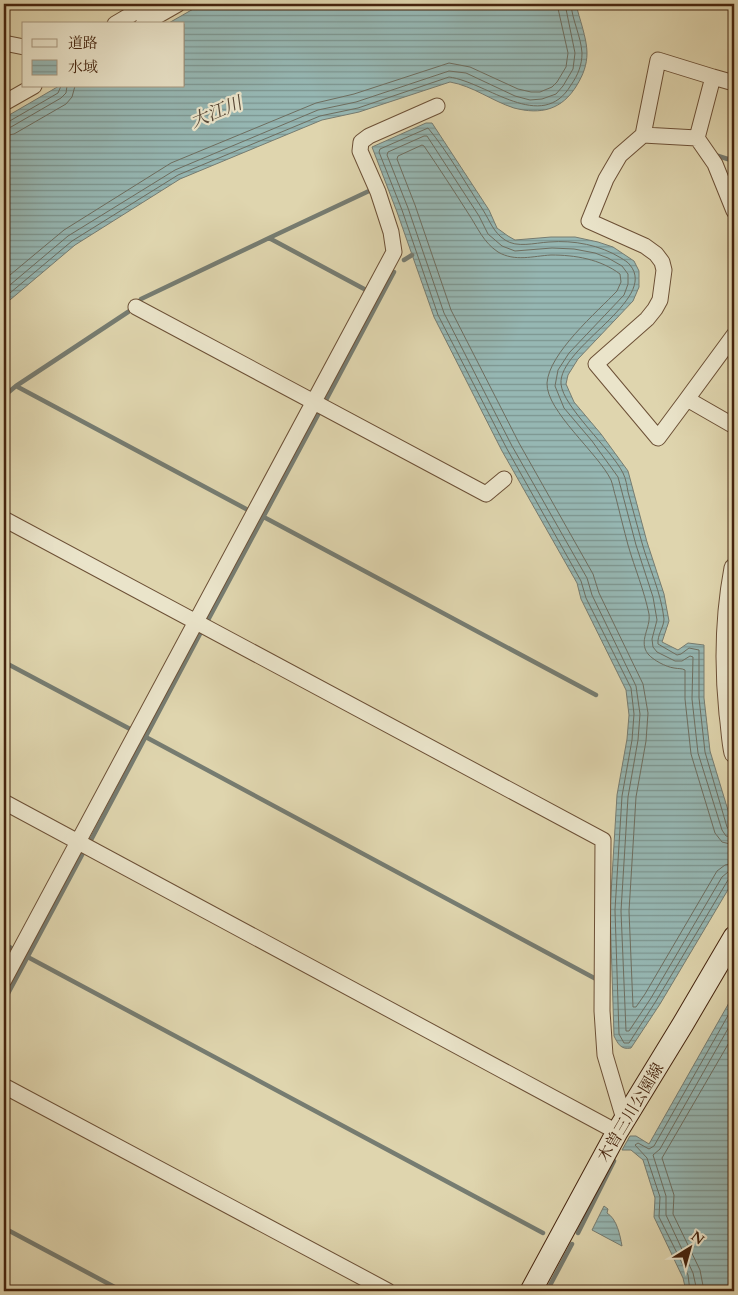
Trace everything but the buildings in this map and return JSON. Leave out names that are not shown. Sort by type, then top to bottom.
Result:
[{"type":"main road","name":"木曽三川公園線","points":[[531,1291],[621,1125],[734,937]]},
{"type":"street","points":[[118,22],[149,4]]},
{"type":"street","points":[[146,22],[178,4]]},
{"type":"street","points":[[4,43],[22,47]]},
{"type":"street","points":[[734,83],[658,60],[643,135],[620,155],[606,179],[589,221],[645,246],[656,254],[662,262],[664,270],[660,300],[655,309],[647,319],[596,364],[658,438],[734,335]]},
{"type":"street","points":[[713,77],[697,138],[715,164],[734,211]]},
{"type":"street","points":[[4,104],[31,88]]},
{"type":"street","points":[[4,980],[394,252],[391,232],[360,151],[361,142],[369,136],[437,106]]},
{"type":"street","points":[[643,135],[697,138]]},
{"type":"street","points":[[136,307],[486,494],[504,479]]},
{"type":"street","points":[[687,399],[734,426]]},
{"type":"street","points":[[4,519],[603,840],[602,1011],[605,1055],[621,1125]]},
{"type":"street","points":[[734,568],[731,619],[726,658],[734,752]]},
{"type":"street","points":[[4,802],[621,1125]]},
{"type":"street","points":[[4,1086],[388,1291]]},
{"type":"water","name":"大江川","points":[[202,4],[576,4],[586,41],[587,53],[584,70],[577,85],[565,100],[550,108],[533,111],[514,108],[467,87],[450,82],[359,112],[322,120],[180,179],[75,245],[4,305],[4,118],[56,88],[185,88],[185,22],[170,22]]},
{"type":"water","points":[[426,123],[432,123],[489,210],[497,228],[508,236],[515,240],[575,237],[598,242],[613,247],[634,261],[639,271],[639,287],[633,301],[578,359],[568,375],[566,384],[574,402],[601,434],[628,471],[647,542],[664,594],[669,621],[662,642],[678,650],[688,643],[704,645],[704,698],[710,751],[734,830],[734,858],[732,883],[660,1004],[631,1048],[622,1047],[614,1036],[610,910],[617,795],[627,739],[629,715],[626,690],[581,599],[577,583],[502,451],[434,317],[372,147]]},
{"type":"water","points":[[734,994],[734,1291],[686,1291],[683,1278],[654,1217],[655,1198],[643,1160],[631,1150],[622,1150],[630,1136],[636,1136],[649,1144]]},
{"type":"water","points":[[604,1206],[608,1209],[607,1213],[616,1223],[622,1246],[592,1230]]},
{"type":"waterway","points":[[715,155],[734,161]]},
{"type":"waterway","points":[[269,238],[369,191]]},
{"type":"waterway","points":[[141,299],[269,238],[366,290]]},
{"type":"waterway","points":[[404,260],[412,255]]},
{"type":"waterway","points":[[325,402],[394,272]]},
{"type":"waterway","points":[[16,386],[131,310]]},
{"type":"waterway","points":[[4,396],[16,386],[248,510]]},
{"type":"waterway","points":[[207,622],[319,413]]},
{"type":"waterway","points":[[260,515],[596,695]]},
{"type":"waterway","points":[[91,840],[200,634]]},
{"type":"waterway","points":[[4,662],[130,729]]},
{"type":"waterway","points":[[142,735],[596,979]]},
{"type":"waterway","points":[[4,1001],[82,855]]},
{"type":"waterway","points":[[4,944],[13,949]]},
{"type":"waterway","points":[[24,955],[543,1233]]},
{"type":"waterway","points":[[578,1233],[614,1161]]},
{"type":"waterway","points":[[4,1228],[122,1291]]},
{"type":"waterway","points":[[547,1291],[572,1244]]}]
